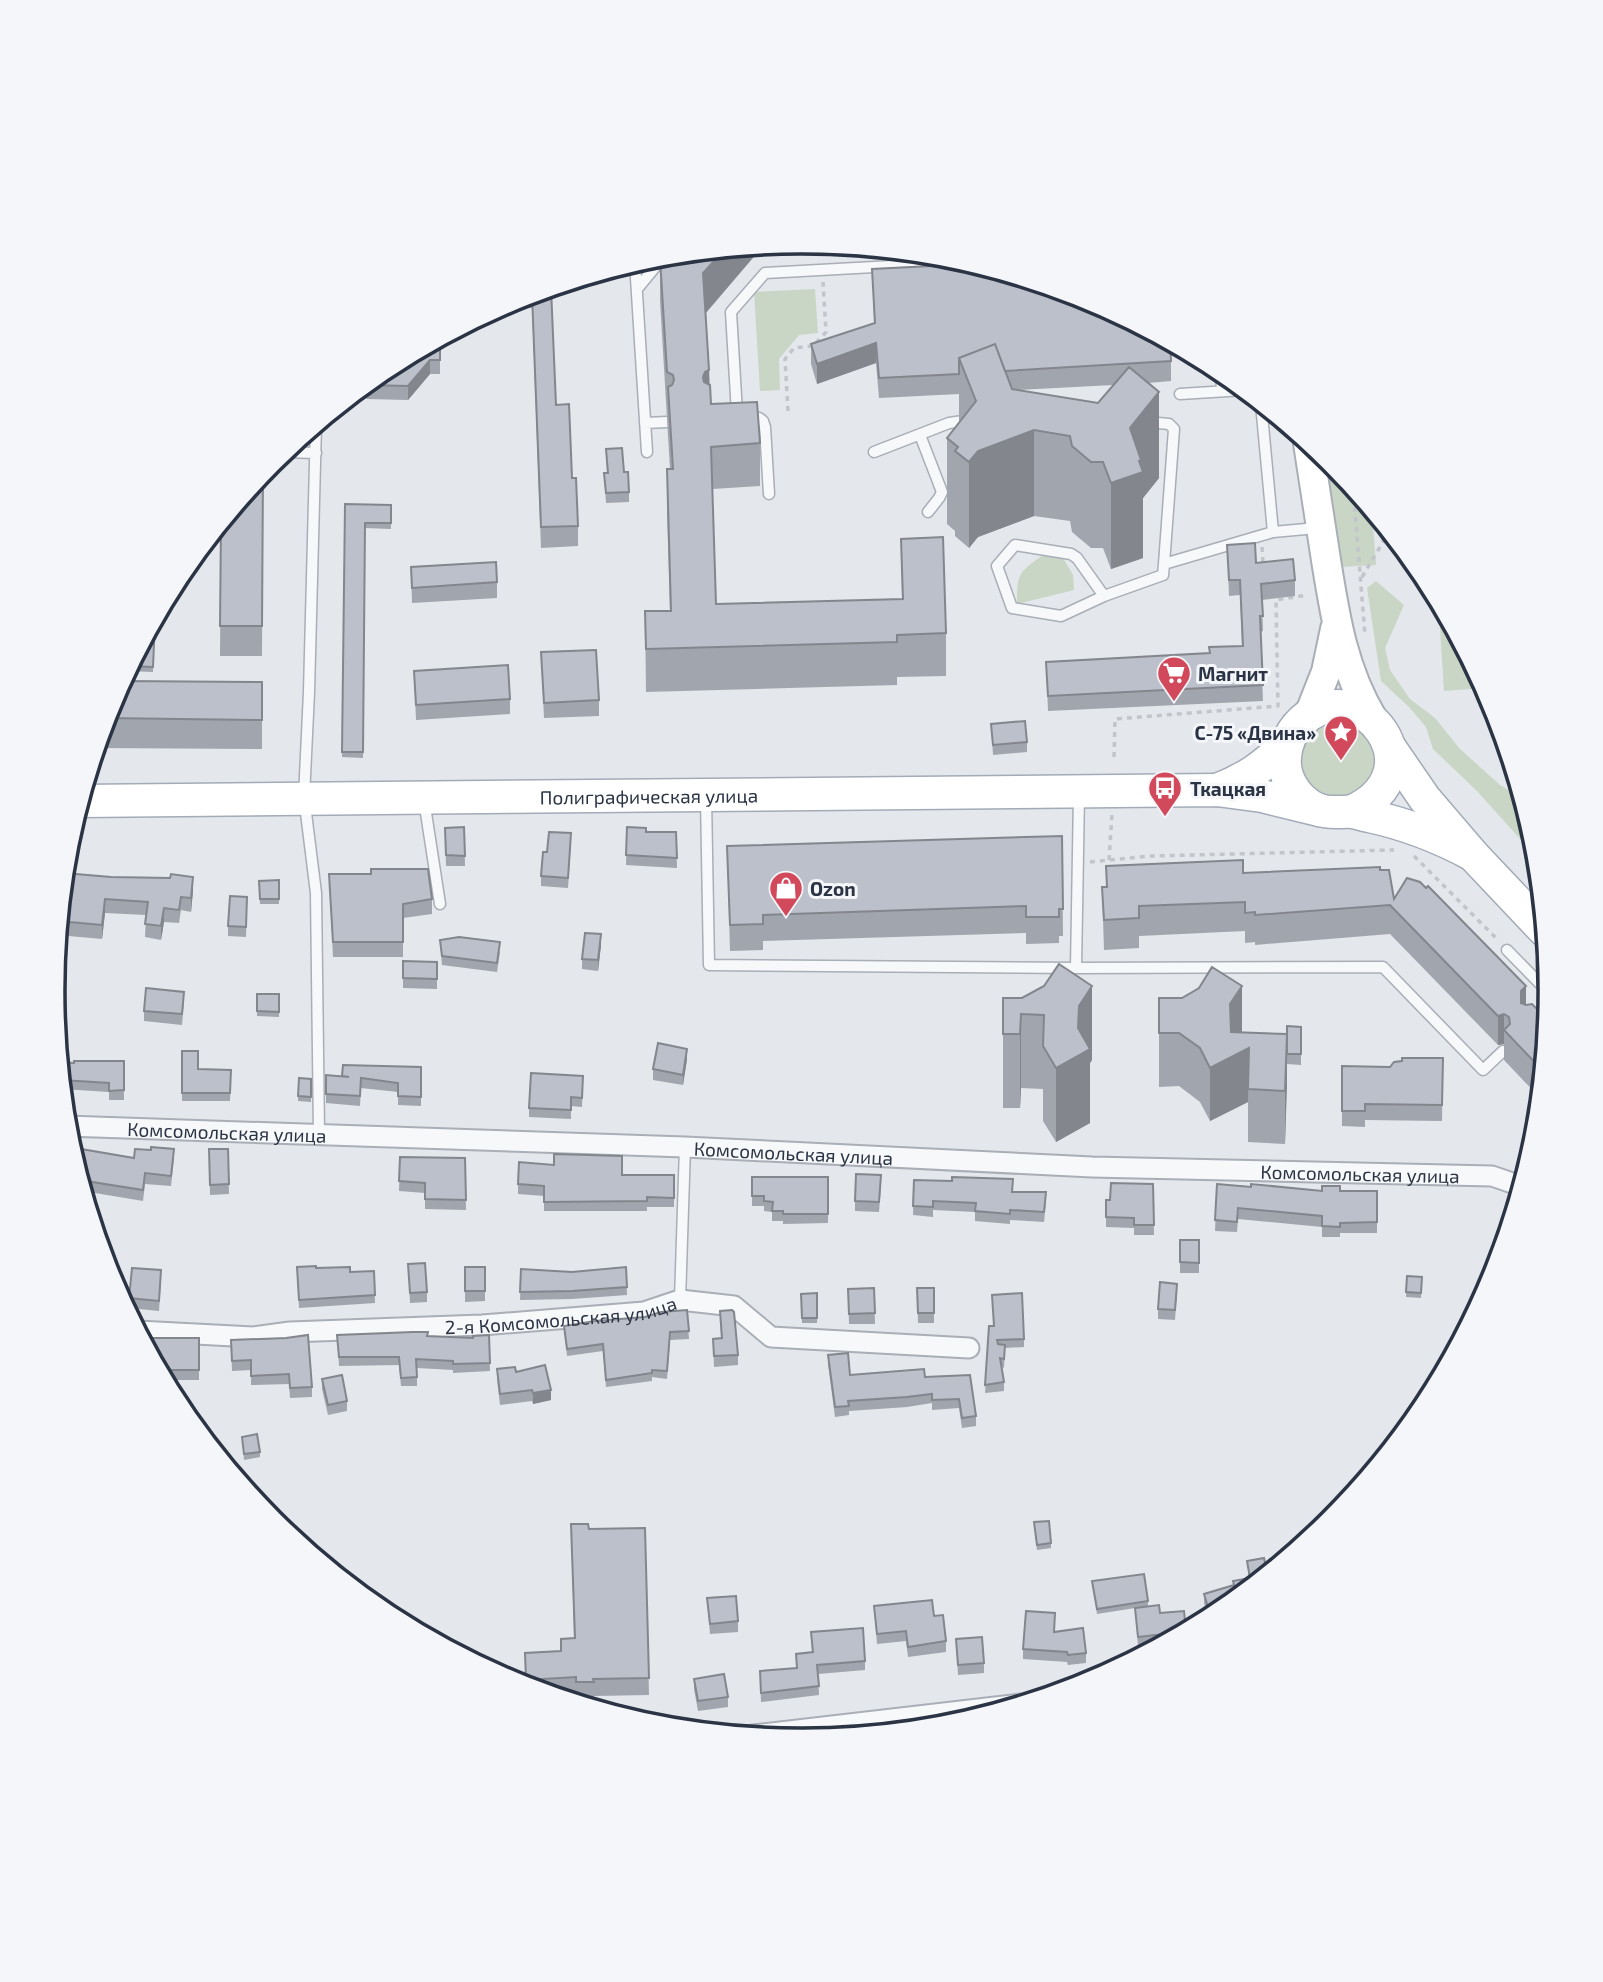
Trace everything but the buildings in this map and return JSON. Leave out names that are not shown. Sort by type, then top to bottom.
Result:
[{"type":"main road","points":[[1311,459],[1336,623],[1351,675],[1360,698],[1373,719]]},
{"type":"main road","points":[[1309,715],[1326,672],[1336,623]]},
{"type":"main road","points":[[1309,715],[1320,709],[1338,706],[1357,710],[1373,719]]},
{"type":"main road","name":"Полиграфическая улица","points":[[1217,790],[1238,782],[1269,762],[1287,743],[1295,727],[1309,715]]},
{"type":"main road","name":"Полиграфическая улица","points":[[1373,719],[1383,730],[1390,748],[1425,799],[1473,855],[1535,919]]},
{"type":"main road","points":[[1287,743],[1284,761],[1287,778],[1296,794],[1319,810]]},
{"type":"main road","points":[[1351,812],[1368,804],[1384,787],[1390,770],[1390,748]]},
{"type":"main road","name":"Полиграфическая улица","points":[[90,801],[1217,790],[1262,796],[1319,810],[1351,812],[1411,826],[1473,855]]},
{"type":"street","name":"Комсомольская улица","points":[[78,1126],[685,1147],[1092,1167],[1492,1176],[1513,1183]]},
{"type":"street","name":"2-я Комсомольская улица","points":[[149,1332],[253,1337],[290,1332],[482,1325],[644,1312],[680,1300],[734,1306],[771,1337],[969,1348]]},
{"type":"street","points":[[820,1727],[956,1711]]},
{"type":"lane","points":[[737,418],[732,312],[765,274],[918,264]]},
{"type":"lane","points":[[637,289],[653,269]]},
{"type":"lane","points":[[636,273],[647,452]]},
{"type":"lane","points":[[1222,386],[1222,391]]},
{"type":"lane","points":[[1180,394],[1229,391]]},
{"type":"lane","points":[[1262,416],[1273,532]]},
{"type":"lane","points":[[723,419],[759,418],[763,421],[769,494]]},
{"type":"lane","points":[[874,452],[949,424],[976,418]]},
{"type":"lane","points":[[645,423],[667,422]]},
{"type":"lane","points":[[1104,596],[1077,558],[1065,552],[1014,545],[997,566],[1012,608],[1061,616],[1104,596],[1163,575],[1174,429],[1161,422],[1136,423]]},
{"type":"lane","points":[[920,435],[942,492],[928,512]]},
{"type":"lane","points":[[316,437],[304,797],[316,892],[319,1133]]},
{"type":"lane","points":[[300,453],[316,453]]},
{"type":"lane","points":[[1164,565],[1273,532],[1321,527]]},
{"type":"lane","points":[[1076,968],[1079,791]]},
{"type":"lane","points":[[706,794],[709,965],[1383,967],[1483,1070],[1503,1051]]},
{"type":"lane","points":[[424,796],[440,904]]},
{"type":"lane","points":[[1507,950],[1538,982]]},
{"type":"lane","points":[[1527,1028],[1537,1018]]},
{"type":"lane","points":[[680,1300],[685,1147]]},
{"type":"path","points":[[788,411],[785,359],[794,348],[813,346],[826,332],[822,270]]},
{"type":"path","points":[[1354,504],[1366,643]]},
{"type":"path","points":[[1262,535],[1264,577]]},
{"type":"path","points":[[1360,579],[1383,538]]},
{"type":"path","points":[[1270,595],[1276,600],[1308,596]]},
{"type":"path","points":[[1114,757],[1115,719],[1278,706],[1276,600]]},
{"type":"path","points":[[1109,860],[1113,807]]},
{"type":"path","points":[[1078,863],[1151,856],[1376,849],[1402,852]]},
{"type":"path","points":[[1414,856],[1507,950]]},
{"type":"green space","points":[[815,289],[818,333],[799,335],[779,359],[780,390],[760,391],[754,292]]},
{"type":"green space","points":[[1327,475],[1373,527],[1376,565],[1341,567]]},
{"type":"green space","points":[[1042,556],[1062,556],[1073,575],[1074,590],[1017,604],[1020,575]]},
{"type":"green space","points":[[1376,581],[1404,605],[1385,648],[1390,670],[1410,699],[1435,718],[1460,749],[1510,791],[1523,842],[1477,791],[1433,749],[1426,727],[1381,681],[1367,588]]},
{"type":"green space","points":[[1440,622],[1473,689],[1444,691]]},
{"type":"green space","points":[[1338,724],[1358,730],[1368,740],[1374,760],[1368,780],[1358,790],[1338,796],[1318,790],[1308,780],[1302,760],[1308,740],[1318,730]]},
{"type":"place","name":"Магнит","points":[[1174,703]]},
{"type":"place","name":"С-75 «Двина»","points":[[1341,762]]},
{"type":"place","name":"Ткацкая","points":[[1165,818]]},
{"type":"place","name":"Ozon","points":[[786,918]]}]
